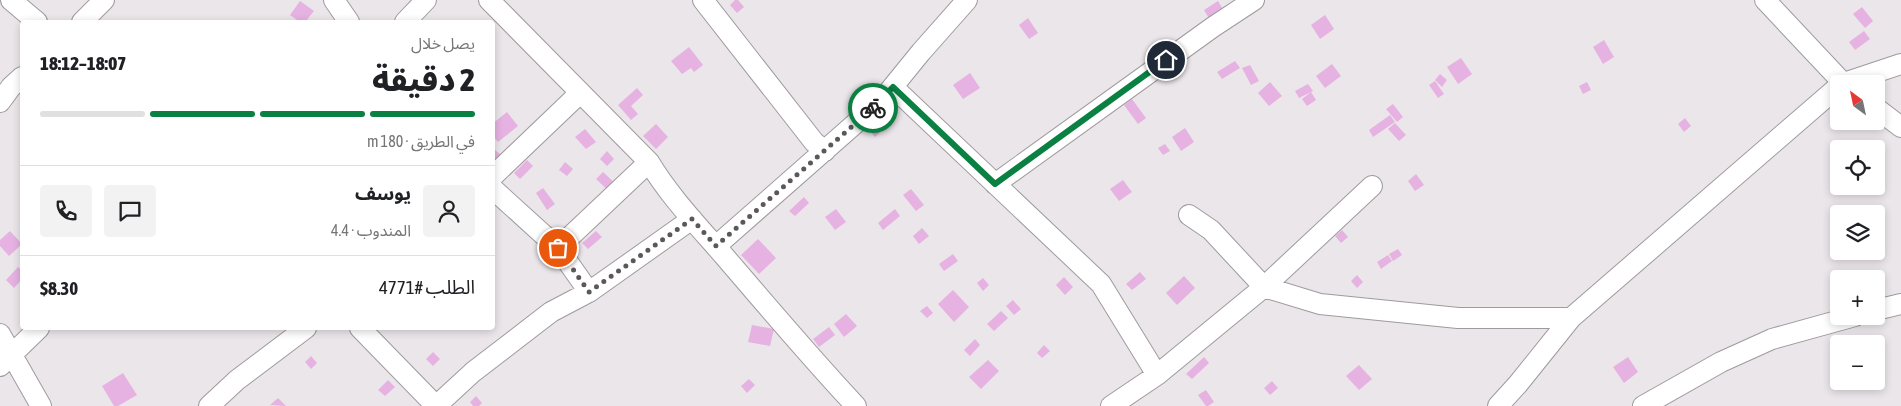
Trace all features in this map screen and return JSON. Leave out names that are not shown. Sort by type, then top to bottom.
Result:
[{"type":"street","points":[[11,0],[35,20]]},
{"type":"street","points":[[84,20],[104,0]]},
{"type":"street","points":[[334,0],[349,20]]},
{"type":"street","points":[[407,20],[426,0]]},
{"type":"street","points":[[489,0],[649,162],[658,177],[692,219],[856,406]]},
{"type":"street","points":[[703,0],[814,142],[824,151]]},
{"type":"street","points":[[716,246],[882,100],[920,52],[967,0]]},
{"type":"street","points":[[995,184],[1213,27],[1254,0]]},
{"type":"street","points":[[1765,0],[1834,75]]},
{"type":"street","points":[[1869,75],[1901,64]]},
{"type":"street","points":[[0,102],[20,79]]},
{"type":"street","points":[[893,87],[1101,284],[1157,375]]},
{"type":"street","points":[[495,174],[580,93]]},
{"type":"street","points":[[1498,406],[1571,318],[1830,94]]},
{"type":"street","points":[[1885,115],[1901,127]]},
{"type":"street","points":[[558,248],[649,162]]},
{"type":"street","points":[[1111,406],[1157,375],[1264,287],[1372,186]]},
{"type":"street","points":[[495,191],[558,248],[589,292]]},
{"type":"street","points":[[1190,215],[1211,230],[1264,287],[1320,304],[1458,318],[1571,318]]},
{"type":"street","points":[[362,330],[436,406],[473,372],[551,312],[589,292],[692,219]]},
{"type":"street","points":[[1885,308],[1901,304]]},
{"type":"street","points":[[1643,406],[1722,362],[1772,339],[1830,323]]},
{"type":"street","points":[[6,360],[37,330]]},
{"type":"street","points":[[209,406],[237,380],[303,330]]},
{"type":"street","points":[[0,334],[6,360],[41,406]]},
{"type":"building","points":[[735,0],[738,0],[744,7],[737,13],[730,5]]},
{"type":"building","points":[[300,1],[314,11],[307,20],[297,20],[290,15]]},
{"type":"building","points":[[1218,1],[1227,16],[1213,25],[1204,10]]},
{"type":"building","points":[[1862,7],[1873,21],[1865,28],[1853,14]]},
{"type":"building","points":[[1325,15],[1334,29],[1320,39],[1311,25]]},
{"type":"building","points":[[1028,18],[1038,33],[1029,39],[1019,25]]},
{"type":"building","points":[[1864,31],[1870,39],[1855,50],[1849,42]]},
{"type":"building","points":[[1604,40],[1614,57],[1603,64],[1593,47]]},
{"type":"building","points":[[689,47],[703,65],[694,72],[691,68],[682,74],[671,61]]},
{"type":"building","points":[[1461,58],[1472,74],[1458,84],[1447,67]]},
{"type":"building","points":[[1235,61],[1240,68],[1222,79],[1217,72]]},
{"type":"building","points":[[1332,64],[1341,76],[1325,88],[1316,76]]},
{"type":"building","points":[[1250,65],[1259,81],[1251,85],[1242,68]]},
{"type":"building","points":[[970,73],[980,88],[963,99],[953,85]]},
{"type":"building","points":[[1440,74],[1447,80],[1442,87],[1435,80]]},
{"type":"building","points":[[1435,81],[1444,94],[1438,98],[1429,85]]},
{"type":"building","points":[[1270,82],[1282,96],[1269,106],[1258,93]]},
{"type":"building","points":[[1587,82],[1591,90],[1583,94],[1579,86]]},
{"type":"building","points":[[1308,84],[1313,91],[1299,98],[1295,91]]},
{"type":"building","points":[[637,88],[643,95],[631,106],[638,114],[631,120],[618,105]]},
{"type":"building","points":[[1311,92],[1316,100],[1307,106],[1302,99]]},
{"type":"building","points":[[1132,99],[1146,118],[1138,124],[1124,105]]},
{"type":"building","points":[[1393,104],[1403,117],[1397,122],[1386,109]]},
{"type":"building","points":[[507,112],[518,126],[498,142],[495,138],[495,122]]},
{"type":"building","points":[[1390,115],[1395,122],[1373,137],[1369,130]]},
{"type":"building","points":[[1685,118],[1691,126],[1684,132],[1678,124]]},
{"type":"building","points":[[882,121],[887,126],[875,137],[870,131]]},
{"type":"building","points":[[1395,123],[1406,135],[1399,141],[1388,129]]},
{"type":"building","points":[[656,124],[668,137],[656,149],[643,136]]},
{"type":"building","points":[[1185,128],[1194,142],[1181,151],[1172,137]]},
{"type":"building","points":[[585,129],[596,142],[586,149],[575,137]]},
{"type":"building","points":[[1165,144],[1170,151],[1163,155],[1158,148]]},
{"type":"building","points":[[495,150],[507,160],[499,168],[495,164]]},
{"type":"building","points":[[607,151],[614,159],[607,166],[600,159]]},
{"type":"building","points":[[527,160],[533,166],[520,179],[514,173]]},
{"type":"building","points":[[565,162],[573,169],[567,176],[559,170]]},
{"type":"building","points":[[603,172],[619,187],[612,194],[596,179]]},
{"type":"building","points":[[1416,174],[1424,185],[1415,191],[1408,181]]},
{"type":"building","points":[[1123,180],[1132,192],[1119,201],[1110,189]]},
{"type":"building","points":[[543,188],[555,204],[547,210],[536,193]]},
{"type":"building","points":[[911,189],[924,205],[916,211],[903,195]]},
{"type":"building","points":[[804,197],[809,203],[795,216],[789,211]]},
{"type":"building","points":[[836,209],[846,222],[835,230],[825,217]]},
{"type":"building","points":[[895,209],[900,216],[883,230],[878,223]]},
{"type":"building","points":[[922,228],[929,236],[919,244],[913,236]]},
{"type":"building","points":[[1342,230],[1348,237],[1341,243],[1335,236]]},
{"type":"building","points":[[10,231],[20,242],[20,246],[9,256],[0,246],[0,240]]},
{"type":"building","points":[[596,231],[602,237],[588,249],[582,243]]},
{"type":"building","points":[[758,239],[776,258],[759,274],[741,255]]},
{"type":"building","points":[[1398,249],[1402,255],[1393,261],[1389,254]]},
{"type":"building","points":[[953,254],[958,261],[944,271],[939,264]]},
{"type":"building","points":[[1388,255],[1392,261],[1381,269],[1377,262]]},
{"type":"building","points":[[18,267],[20,269],[20,281],[14,288],[6,280]]},
{"type":"building","points":[[1140,272],[1146,279],[1132,290],[1126,284]]},
{"type":"building","points":[[1357,275],[1363,282],[1357,288],[1351,281]]},
{"type":"building","points":[[1184,276],[1195,288],[1177,305],[1166,293]]},
{"type":"building","points":[[1064,277],[1073,287],[1065,295],[1056,285]]},
{"type":"building","points":[[983,278],[989,285],[983,291],[977,283]]},
{"type":"building","points":[[953,290],[969,307],[954,322],[938,304]]},
{"type":"building","points":[[1013,300],[1021,309],[1014,315],[1006,306]]},
{"type":"building","points":[[927,306],[933,313],[927,318],[920,311]]},
{"type":"building","points":[[1001,311],[1008,318],[994,331],[987,324]]},
{"type":"building","points":[[846,314],[857,326],[844,337],[834,324]]},
{"type":"building","points":[[752,325],[774,329],[770,346],[748,342]]},
{"type":"building","points":[[829,327],[835,335],[819,347],[813,339]]},
{"type":"building","points":[[975,339],[980,345],[970,356],[964,350]]},
{"type":"building","points":[[1044,345],[1050,351],[1042,358],[1037,353]]},
{"type":"building","points":[[433,352],[440,359],[433,366],[426,359]]},
{"type":"building","points":[[311,356],[317,363],[311,369],[305,362]]},
{"type":"building","points":[[1204,357],[1209,363],[1192,379],[1186,374]]},
{"type":"building","points":[[1628,357],[1638,372],[1624,383],[1613,367]]},
{"type":"building","points":[[988,360],[999,371],[981,389],[969,377]]},
{"type":"building","points":[[1359,365],[1372,379],[1359,390],[1346,376]]},
{"type":"building","points":[[123,373],[137,395],[118,406],[114,406],[102,386]]},
{"type":"building","points":[[749,379],[755,385],[747,393],[741,386]]},
{"type":"building","points":[[388,380],[395,387],[385,396],[378,390]]},
{"type":"building","points":[[1272,381],[1278,388],[1270,395],[1264,388]]},
{"type":"building","points":[[1206,390],[1214,402],[1208,406],[1198,395]]},
{"type":"building","points":[[476,396],[482,403],[479,406],[473,406],[470,402]]},
{"type":"building","points":[[278,398],[286,406],[270,405]]},
{"type":"way so far","points":[[558,248],[589,292],[692,219],[716,246],[873,108]]},
{"type":"route","points":[[873,108],[893,87],[995,184],[1166,60]]}]
